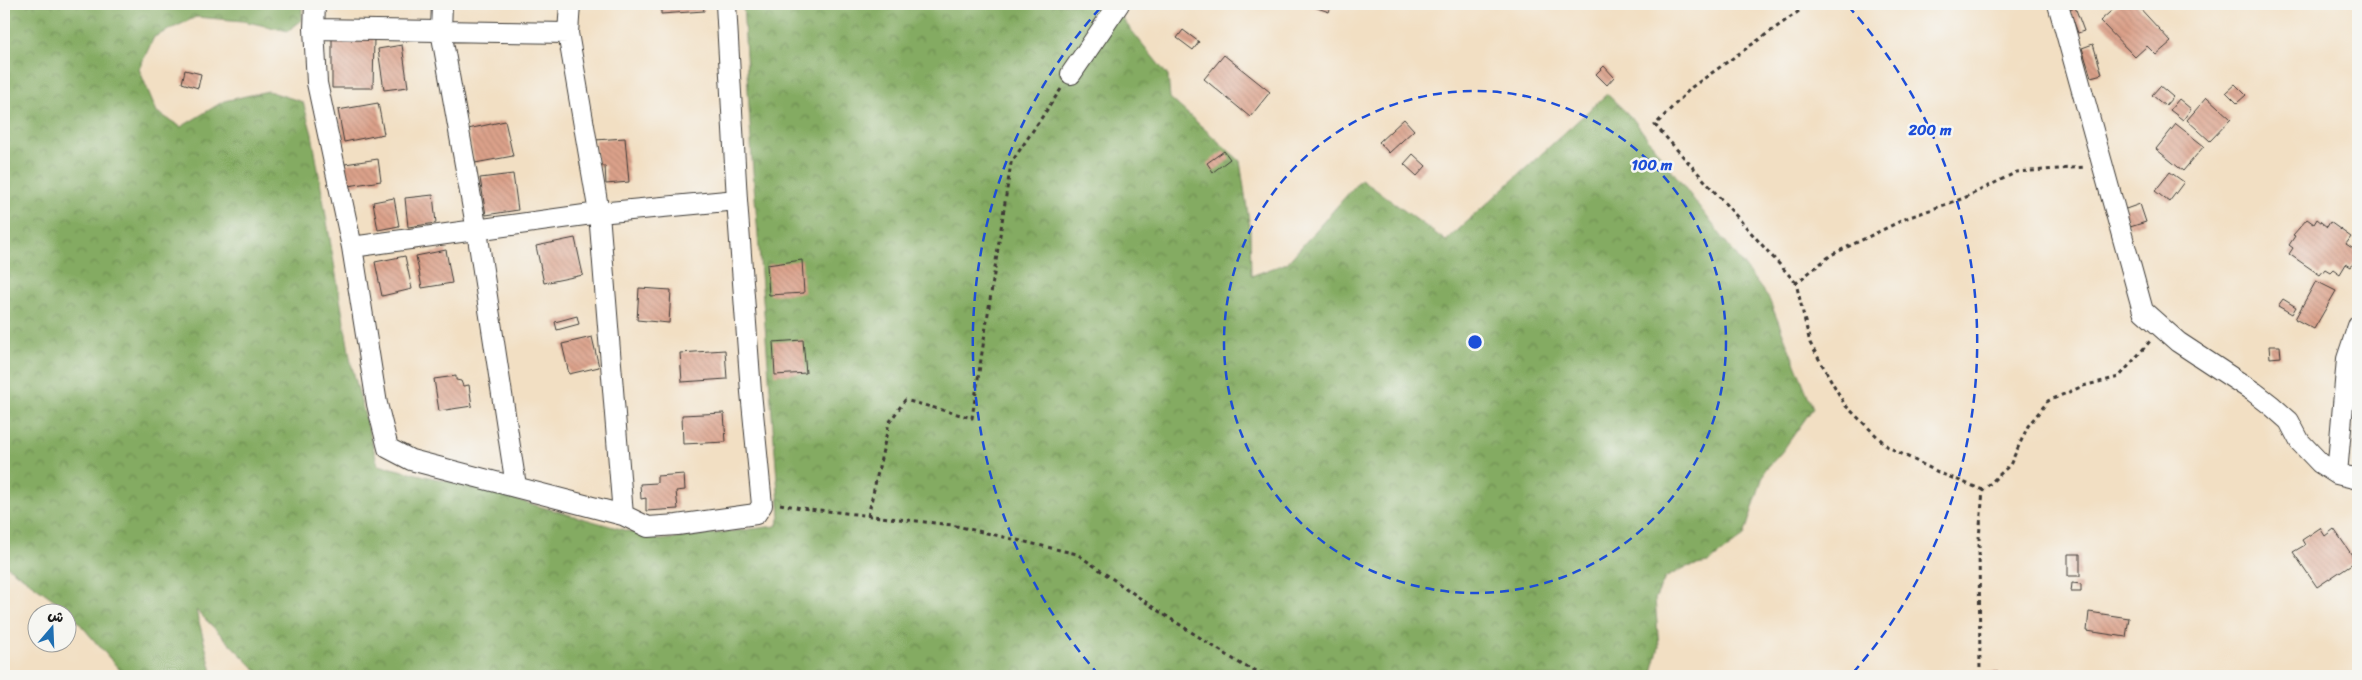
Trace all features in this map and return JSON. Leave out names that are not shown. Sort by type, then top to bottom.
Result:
[{"type":"street","points":[[315,4],[314,29],[317,84],[352,247],[377,404],[388,448],[411,460],[623,515],[648,526],[677,525],[756,514],[762,505],[751,392],[737,200],[726,4]]},
{"type":"street","points":[[442,4],[441,31],[477,232],[516,486]]},
{"type":"street","points":[[570,4],[568,33],[599,213],[623,515]]},
{"type":"street","points":[[1071,74],[1119,4]]},
{"type":"street","points":[[2058,4],[2143,311],[2178,342],[2272,406],[2288,421],[2300,442],[2320,463],[2337,474],[2358,479]]},
{"type":"street","points":[[314,29],[568,33]]},
{"type":"street","points":[[352,247],[477,232],[599,213],[737,200]]},
{"type":"street","points":[[2337,474],[2347,359],[2358,326]]},
{"type":"path","points":[[1809,4],[1692,87],[1656,125],[1796,283],[1810,343],[1845,405],[1888,447],[1940,473],[1983,490]]},
{"type":"path","points":[[868,516],[889,423],[905,400],[972,418],[1011,164],[1071,74]]},
{"type":"path","points":[[1796,283],[1831,255],[1907,218],[1964,198],[2017,172],[2102,165]]},
{"type":"path","points":[[1980,676],[1979,538],[1983,490],[2010,465],[2028,426],[2048,401],[2083,386],[2119,377],[2162,327]]},
{"type":"path","points":[[762,500],[801,508],[952,525],[1077,554],[1157,610],[1236,661],[1270,676]]},
{"type":"green space","points":[[4,4],[302,4],[302,20],[288,31],[243,21],[196,17],[154,37],[139,69],[157,112],[181,127],[224,101],[268,91],[303,102],[312,134],[351,363],[378,465],[460,484],[660,540],[776,526],[780,517],[752,159],[743,4],[1116,4],[1124,21],[1168,76],[1170,98],[1240,161],[1250,228],[1251,276],[1287,263],[1361,179],[1446,241],[1607,94],[1633,119],[1769,299],[1813,408],[1781,453],[1765,470],[1744,536],[1708,563],[1686,567],[1665,578],[1655,599],[1659,647],[1651,676],[262,676],[196,610],[213,676],[125,676],[78,622],[78,602],[57,602],[4,564]]},
{"type":"building","points":[[328,4],[378,4],[378,8],[328,8]]},
{"type":"building","points":[[661,4],[703,4],[704,11],[661,14]]},
{"type":"building","points":[[1306,4],[1332,4],[1329,12]]},
{"type":"building","points":[[2119,4],[2136,4],[2171,42],[2156,55],[2147,46],[2135,57],[2100,21]]},
{"type":"building","points":[[2075,7],[2084,31],[2078,33],[2069,9]]},
{"type":"building","points":[[1183,30],[1199,42],[1193,50],[1177,38]]},
{"type":"building","points":[[332,38],[374,38],[373,88],[332,88]]},
{"type":"building","points":[[2093,44],[2102,74],[2091,77],[2082,48]]},
{"type":"building","points":[[402,45],[408,87],[384,90],[378,49]]},
{"type":"building","points":[[1224,55],[1270,92],[1250,117],[1204,79]]},
{"type":"building","points":[[1604,66],[1614,77],[1607,85],[1596,74]]},
{"type":"building","points":[[185,70],[201,74],[198,88],[182,83]]},
{"type":"building","points":[[2235,84],[2246,95],[2237,103],[2226,92]]},
{"type":"building","points":[[2160,86],[2173,97],[2165,106],[2152,95]]},
{"type":"building","points":[[2207,97],[2231,119],[2210,141],[2187,120]]},
{"type":"building","points":[[2179,99],[2191,109],[2183,120],[2170,110]]},
{"type":"building","points":[[378,103],[384,134],[344,142],[338,110]]},
{"type":"building","points":[[1404,119],[1414,130],[1389,153],[1379,142]]},
{"type":"building","points":[[505,121],[513,156],[475,163],[468,129]]},
{"type":"building","points":[[2176,124],[2204,146],[2183,171],[2156,149]]},
{"type":"building","points":[[625,138],[629,182],[606,184],[605,166],[597,166],[595,140]]},
{"type":"building","points":[[1224,151],[1230,159],[1213,172],[1207,163]]},
{"type":"building","points":[[1413,154],[1426,166],[1417,176],[1404,164]]},
{"type":"building","points":[[378,159],[381,181],[348,186],[345,164]]},
{"type":"building","points":[[2170,172],[2184,182],[2169,202],[2155,191]]},
{"type":"building","points":[[513,174],[518,210],[486,215],[480,178]]},
{"type":"building","points":[[433,195],[436,223],[408,227],[405,198]]},
{"type":"building","points":[[394,198],[399,226],[378,230],[373,202]]},
{"type":"building","points":[[2140,204],[2146,222],[2130,227],[2123,210]]},
{"type":"building","points":[[2307,219],[2314,224],[2317,219],[2327,227],[2330,222],[2351,237],[2346,244],[2358,252],[2358,256],[2351,267],[2346,264],[2340,274],[2333,269],[2330,272],[2325,269],[2320,275],[2289,254],[2293,248],[2289,245],[2295,236],[2293,235]]},
{"type":"building","points":[[575,238],[583,275],[544,283],[536,246]]},
{"type":"building","points":[[446,250],[452,283],[422,288],[416,256]]},
{"type":"building","points":[[405,256],[412,289],[382,296],[375,262]]},
{"type":"building","points":[[802,260],[804,293],[769,295],[767,265]]},
{"type":"building","points":[[2316,281],[2336,291],[2314,329],[2295,319]]},
{"type":"building","points":[[639,288],[671,290],[669,323],[637,320]]},
{"type":"building","points":[[2283,299],[2296,307],[2292,314],[2278,306]]},
{"type":"building","points":[[577,316],[579,324],[557,330],[555,322]]},
{"type":"building","points":[[592,337],[599,367],[569,374],[562,344]]},
{"type":"building","points":[[803,340],[806,373],[775,375],[773,342]]},
{"type":"building","points":[[2269,346],[2280,346],[2281,357],[2270,358]]},
{"type":"building","points":[[725,350],[727,379],[682,382],[680,353]]},
{"type":"building","points":[[456,376],[456,380],[461,381],[463,386],[469,385],[472,406],[439,411],[434,379]]},
{"type":"building","points":[[724,413],[726,442],[683,444],[682,415]]},
{"type":"building","points":[[684,474],[685,490],[676,491],[678,509],[646,511],[646,498],[641,499],[640,484],[657,483],[657,476]]},
{"type":"building","points":[[2320,528],[2325,536],[2334,529],[2356,561],[2317,587],[2293,552],[2305,545],[2302,540]]},
{"type":"building","points":[[2068,554],[2080,554],[2080,576],[2068,576]]},
{"type":"building","points":[[2072,583],[2081,584],[2081,592],[2071,592]]},
{"type":"building","points":[[2089,612],[2129,618],[2126,637],[2087,631]]},
{"type":"building","points":[[1984,672],[1998,672],[1998,676],[1984,676]]}]
